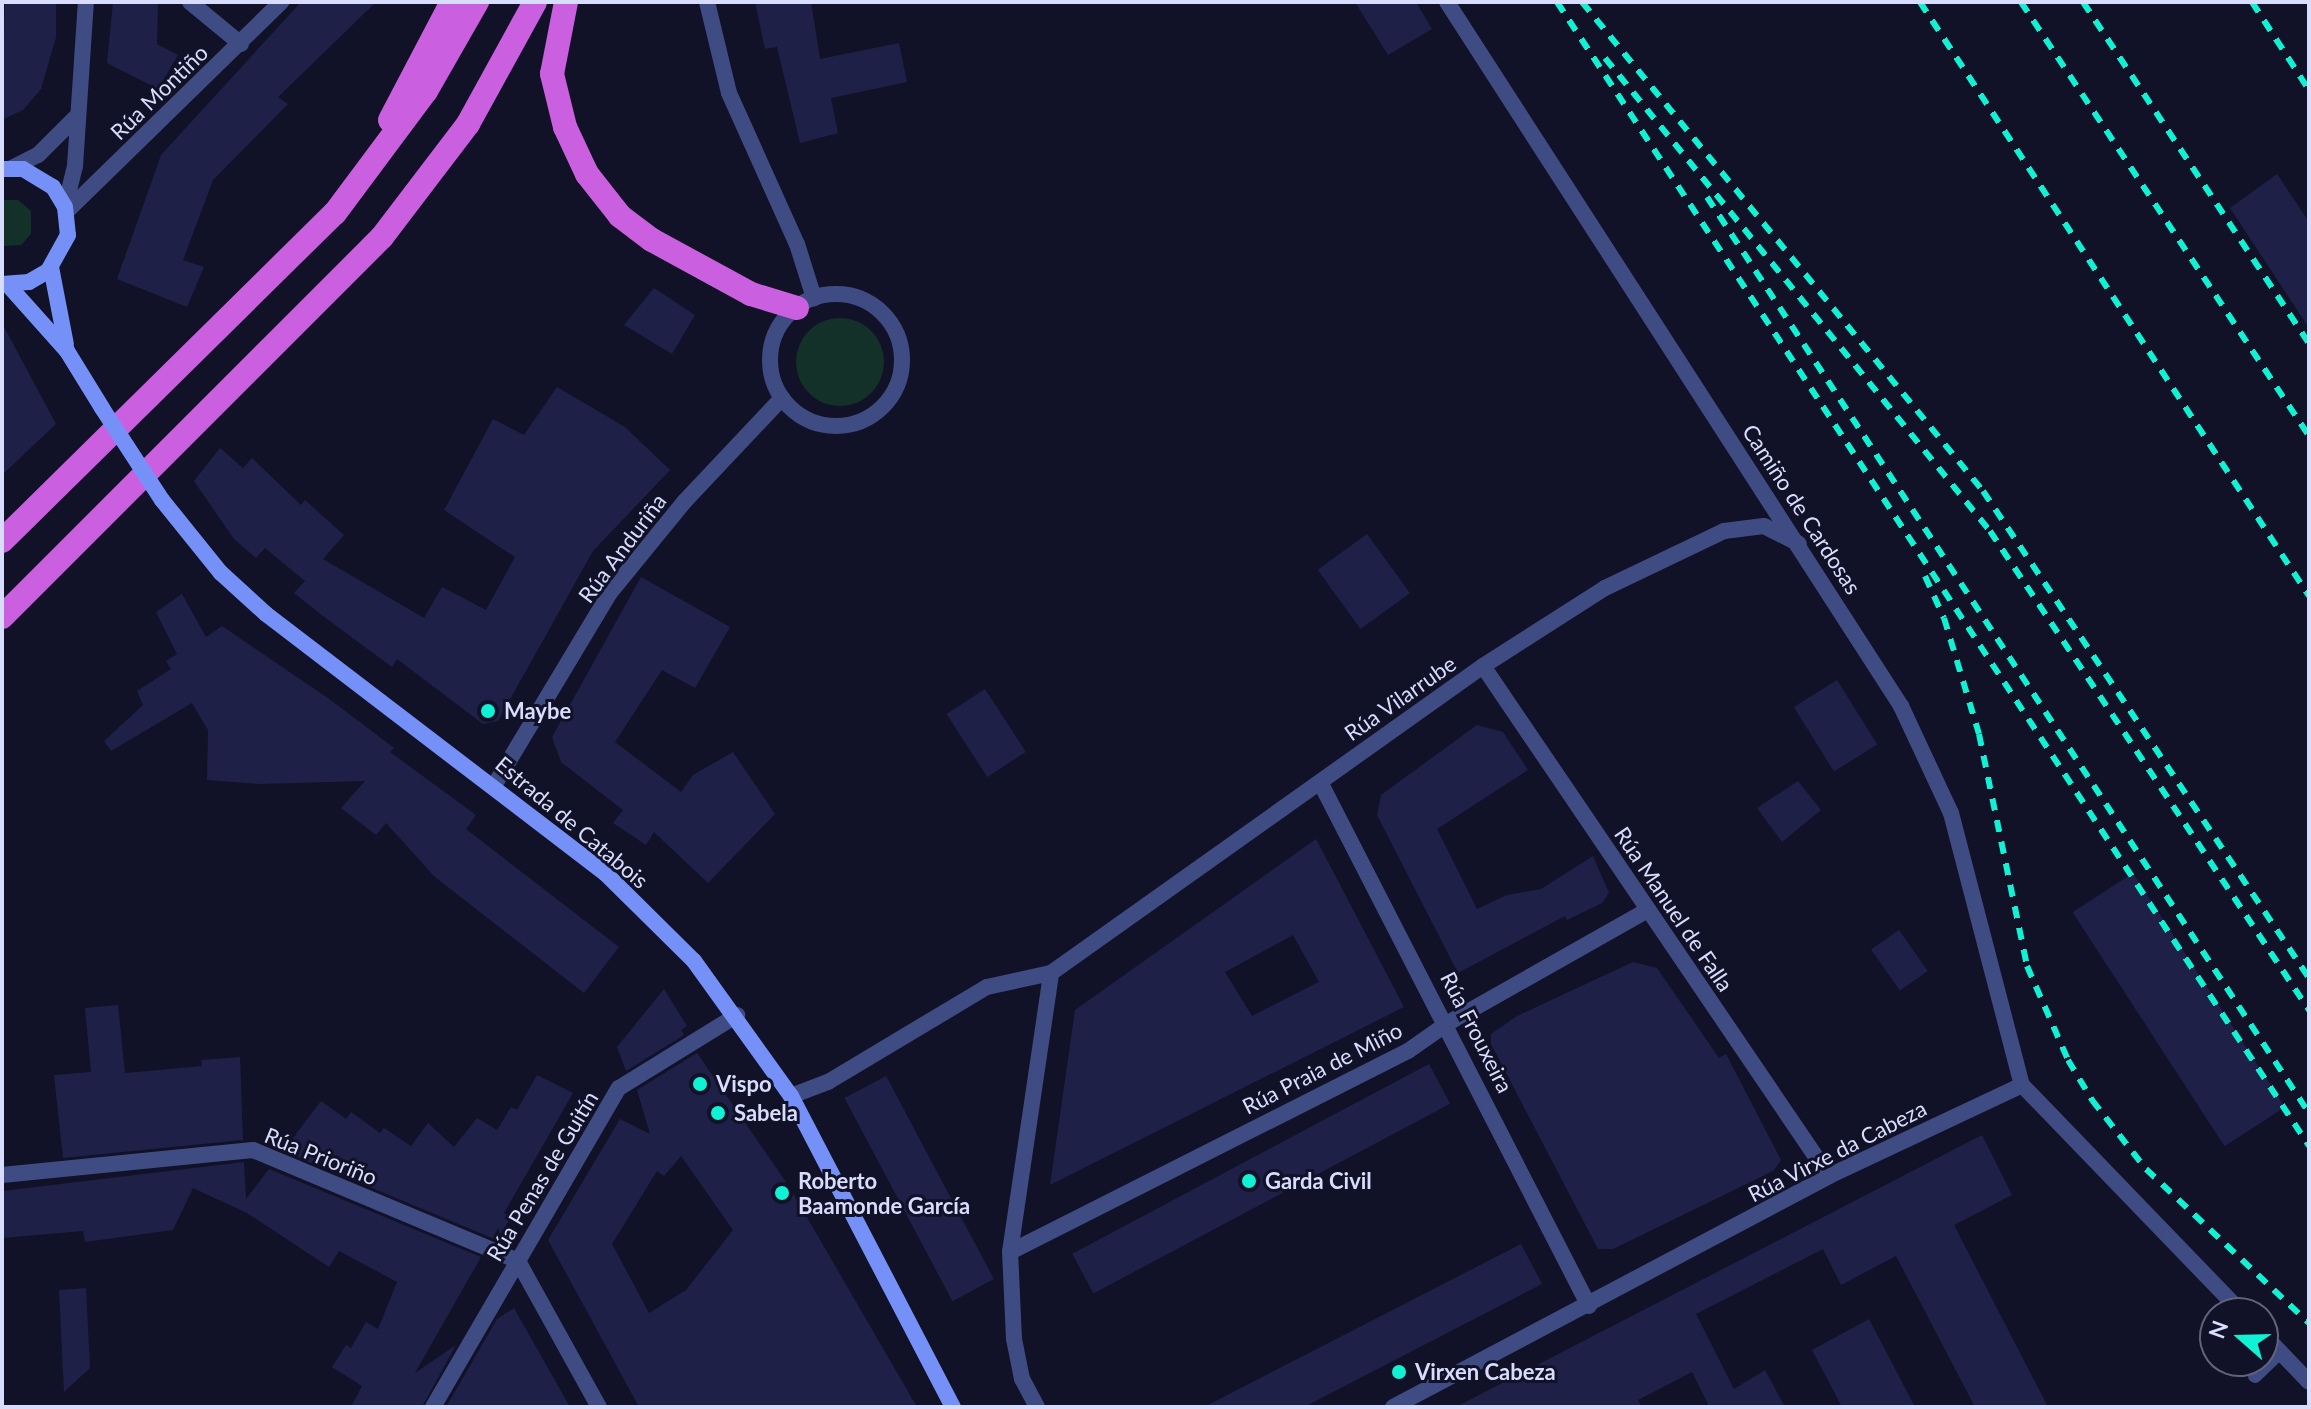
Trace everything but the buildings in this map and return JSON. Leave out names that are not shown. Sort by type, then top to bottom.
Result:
[{"type":"highway","points":[[368,175],[391,118],[452,2]]},
{"type":"highway","points":[[2,541],[368,175],[461,36],[477,2]]},
{"type":"highway","points":[[2,617],[382,237],[468,124],[535,2]]},
{"type":"highway","points":[[566,2],[552,74],[565,127],[587,174],[620,216],[652,240],[751,294],[806,303]]},
{"type":"main road","points":[[5,285],[29,282],[51,267],[65,246],[66,210],[46,180],[6,169]]},
{"type":"main road","name":"Estrada de Catabois","points":[[51,267],[67,351]]},
{"type":"main road","name":"Estrada de Catabois","points":[[5,285],[67,351],[162,500],[221,573],[266,614],[495,784],[605,873],[694,961],[737,1015],[791,1096],[953,1407]]},
{"type":"street","points":[[66,210],[75,166],[75,118],[86,2]]},
{"type":"street","points":[[190,2],[241,44]]},
{"type":"street","name":"Rúa Montiño","points":[[66,210],[281,2]]},
{"type":"street","points":[[707,2],[729,93],[797,244],[806,303]]},
{"type":"street","name":"Camiño de Cardosas","points":[[1447,2],[1901,706],[1951,813],[2022,1085]]},
{"type":"street","points":[[6,169],[38,155],[75,118]]},
{"type":"street","points":[[856,297],[892,324],[901,345],[896,390],[882,408],[841,427],[818,424],[782,398],[773,380],[774,340],[806,303],[856,297]]},
{"type":"street","name":"Rúa Anduriña","points":[[495,784],[609,594],[684,502],[782,398]]},
{"type":"street","name":"Rúa Vilarrube","points":[[791,1096],[828,1082],[987,987],[1051,973],[1483,666],[1605,588],[1724,531],[1764,526],[1800,545]]},
{"type":"street","name":"Rúa Manuel de Falla","points":[[1483,666],[1829,1176]]},
{"type":"street","name":"Rúa Frouxeira","points":[[1320,782],[1448,1023],[1589,1306]]},
{"type":"street","name":"Rúa Praia de Miño","points":[[1010,1252],[1408,1051],[1448,1023],[1648,910]]},
{"type":"street","points":[[1037,1407],[1022,1379],[1014,1339],[1010,1252],[1051,973]]},
{"type":"street","name":"Rúa Penas de Guitín","points":[[433,1407],[619,1088],[737,1015]]},
{"type":"street","points":[[2022,1085],[2227,1297]]},
{"type":"street","name":"Rúa Virxe da Cabeza","points":[[1393,1407],[1589,1306],[1829,1176],[2022,1085]]},
{"type":"street","name":"Rúa Prioriño","points":[[2,1175],[253,1150],[518,1261]]},
{"type":"street","points":[[518,1261],[599,1407]]},
{"type":"street","points":[[2280,1352],[2309,1382]]},
{"type":"green space","points":[[2,200],[18,200],[31,211],[31,234],[21,245],[2,246]]},
{"type":"green space","points":[[831,318],[849,318],[865,325],[877,337],[884,353],[884,371],[877,387],[865,399],[849,406],[831,406],[815,399],[803,387],[796,371],[796,353],[803,337],[815,325]]},
{"type":"railway","points":[[1557,2],[2309,1146]]},
{"type":"railway","points":[[1582,2],[1983,491],[2309,978]]},
{"type":"railway","points":[[1920,2],[2309,596]]},
{"type":"railway","points":[[2021,2],[2309,436]]},
{"type":"railway","points":[[2083,2],[2309,343]]},
{"type":"railway","points":[[2252,2],[2309,90]]},
{"type":"railway","points":[[1605,58],[1990,531],[2309,1010]]},
{"type":"railway","points":[[1707,197],[2309,1113]]},
{"type":"railway","points":[[1925,576],[1944,618],[1979,734],[2027,966],[2068,1060],[2092,1100],[2146,1169],[2309,1323]]},
{"type":"place","name":"Maybe","points":[[488,711]]},
{"type":"place","name":"Vispo","points":[[700,1084]]},
{"type":"place","name":"Sabela","points":[[718,1113]]},
{"type":"place","name":"Garda Civil","points":[[1249,1181]]},
{"type":"place","name":"Roberto Baamonde García","points":[[782,1193]]},
{"type":"place","name":"Virxen Cabeza","points":[[1399,1372]]}]
